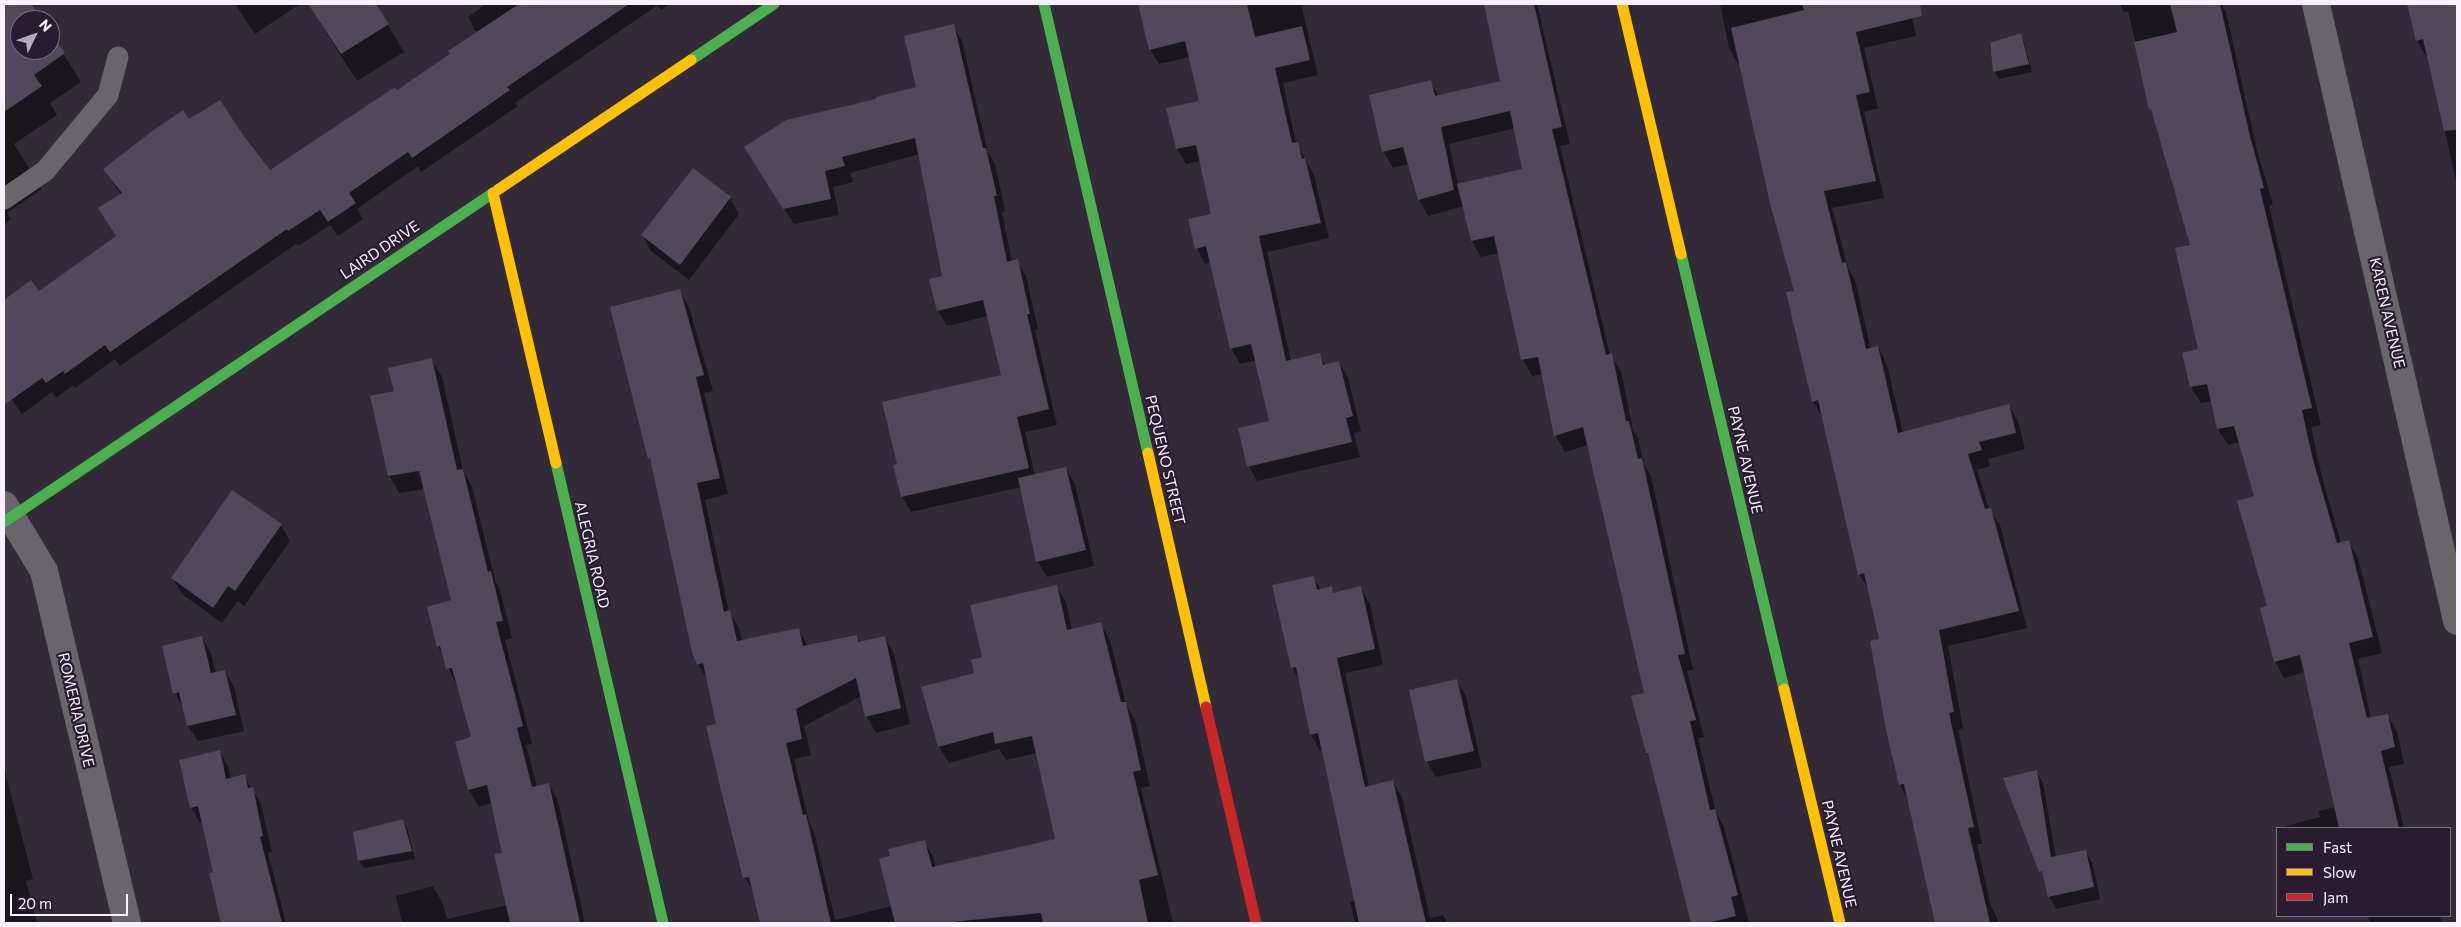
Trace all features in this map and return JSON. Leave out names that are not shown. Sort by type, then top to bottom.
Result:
[{"type":"street","name":"LAIRD DRIVE","points":[[6,515],[774,4]]},
{"type":"street","name":"PEQUENO STREET","points":[[1044,4],[1256,923]]},
{"type":"street","name":"PAYNE AVENUE","points":[[1622,4],[1840,923]]},
{"type":"street","name":"KAREN AVENUE","points":[[2316,4],[2457,621]]},
{"type":"street","name":"ALEGRIA ROAD","points":[[492,193],[663,923]]},
{"type":"street","name":"ROMERIA DRIVE","points":[[6,515],[44,571],[127,923]]},
{"type":"lane","points":[[4,199],[45,171],[108,95],[118,57]]},
{"type":"building","points":[[4,4],[31,4],[36,10],[10,10],[10,60],[55,60],[34,75],[42,86],[4,112]]},
{"type":"building","points":[[308,4],[376,4],[389,24],[341,54]]},
{"type":"building","points":[[519,4],[629,4],[507,87],[510,90],[412,158],[408,152],[349,193],[356,203],[328,222],[320,210],[288,231],[287,229],[110,352],[105,345],[65,374],[63,371],[46,383],[42,378],[4,405],[4,300],[31,280],[39,291],[116,236],[98,208],[122,193],[103,169],[183,110],[189,119],[220,100],[243,135],[270,170],[395,87],[397,90],[450,54],[448,51]]},
{"type":"building","points":[[1138,4],[1247,4],[1255,37],[1302,26],[1310,60],[1275,68],[1292,143],[1298,142],[1302,159],[1305,158],[1321,223],[1259,236],[1286,361],[1320,353],[1323,365],[1339,361],[1353,416],[1346,418],[1352,442],[1247,467],[1238,428],[1269,421],[1251,344],[1230,349],[1206,246],[1195,249],[1188,219],[1211,214],[1196,145],[1176,149],[1166,108],[1199,101],[1185,41],[1149,50]]},
{"type":"building","points":[[1484,4],[1534,4],[1562,127],[1552,129],[1606,355],[1612,353],[1626,421],[1629,421],[1638,459],[1642,458],[1685,654],[1678,655],[1696,720],[1690,721],[1710,810],[1715,809],[1738,895],[1731,897],[1736,916],[1707,923],[1691,923],[1648,753],[1646,753],[1631,696],[1644,693],[1583,427],[1554,436],[1538,357],[1521,360],[1494,236],[1471,241],[1457,184],[1522,169],[1510,111],[1441,127],[1454,190],[1418,200],[1403,147],[1382,152],[1369,95],[1431,80],[1435,96],[1500,81]]},
{"type":"building","points":[[1802,4],[1920,4],[1922,16],[1856,32],[1870,92],[1856,95],[1876,181],[1824,191],[1842,263],[1846,262],[1866,349],[1878,346],[1898,433],[2009,404],[2016,433],[1979,442],[1982,450],[1968,454],[1985,509],[1991,508],[2019,611],[1939,630],[1954,712],[1949,713],[1974,827],[1968,828],[1990,923],[1935,923],[1904,784],[1899,785],[1886,730],[1870,641],[1879,639],[1864,573],[1858,575],[1818,400],[1812,402],[1786,292],[1794,291],[1770,203],[1731,28],[1804,10]]},
{"type":"building","points":[[2170,4],[2220,4],[2249,132],[2264,188],[2260,189],[2312,408],[2302,410],[2312,456],[2337,543],[2349,540],[2373,637],[2349,643],[2367,718],[2388,714],[2395,747],[2381,751],[2399,827],[2339,827],[2300,655],[2274,662],[2260,608],[2267,606],[2237,501],[2254,496],[2234,426],[2217,429],[2207,384],[2190,387],[2182,353],[2198,349],[2175,248],[2190,245],[2151,109],[2149,110],[2134,42],[2177,32]]},
{"type":"building","points":[[2407,4],[2457,4],[2457,130],[2444,131],[2423,39],[2416,41]]},
{"type":"building","points":[[954,24],[983,148],[986,148],[997,196],[994,196],[1007,262],[1018,259],[1030,314],[1027,314],[1049,409],[1017,417],[1029,468],[901,497],[893,465],[897,464],[882,402],[1001,375],[983,300],[937,311],[929,279],[942,276],[915,138],[842,157],[845,166],[825,171],[831,199],[783,209],[744,147],[786,120],[876,99],[876,97],[916,87],[904,36]]},
{"type":"building","points":[[2021,33],[2029,64],[1993,72],[1990,43]]},
{"type":"building","points":[[60,46],[65,53],[60,57]]},
{"type":"building","points":[[693,168],[731,197],[680,265],[641,235]]},
{"type":"building","points":[[680,289],[704,375],[696,377],[720,478],[697,483],[724,612],[730,610],[737,641],[799,628],[803,646],[857,635],[858,642],[885,636],[901,708],[865,717],[856,678],[796,709],[802,739],[786,743],[803,815],[806,814],[831,923],[760,923],[749,877],[743,878],[720,786],[706,726],[716,724],[703,663],[697,665],[692,652],[650,458],[648,459],[610,307]]},
{"type":"building","points":[[432,358],[457,470],[463,469],[488,572],[491,571],[503,621],[496,622],[523,726],[517,728],[532,787],[549,783],[580,923],[510,923],[494,854],[502,853],[487,785],[468,790],[455,742],[471,737],[452,668],[446,669],[440,646],[437,647],[427,607],[451,600],[419,471],[388,476],[370,396],[394,391],[388,368]]},
{"type":"building","points":[[1066,467],[1086,550],[1036,562],[1018,478]]},
{"type":"building","points":[[232,490],[282,524],[235,591],[228,586],[213,608],[171,578]]},
{"type":"building","points":[[1314,576],[1317,590],[1332,586],[1333,593],[1361,586],[1375,649],[1337,658],[1365,787],[1393,780],[1426,923],[1359,923],[1318,733],[1310,735],[1296,667],[1291,668],[1272,585]]},
{"type":"building","points":[[1057,585],[1067,630],[1101,622],[1121,702],[1126,702],[1141,770],[1133,772],[1158,875],[1139,880],[1148,923],[1043,923],[1041,913],[942,923],[895,923],[879,859],[890,856],[888,849],[925,840],[932,867],[1055,839],[1032,736],[995,744],[993,732],[938,747],[921,687],[974,673],[971,660],[982,657],[970,605]]},
{"type":"building","points":[[202,636],[211,673],[225,670],[236,715],[187,726],[179,692],[173,694],[162,646]]},
{"type":"building","points":[[1457,679],[1474,751],[1425,762],[1409,690]]},
{"type":"building","points":[[220,750],[226,779],[245,774],[248,788],[253,787],[263,836],[260,837],[282,923],[221,923],[209,873],[213,872],[198,806],[190,808],[179,760]]},
{"type":"building","points":[[2037,770],[2051,857],[2086,850],[2094,887],[2048,897],[2042,871],[2039,872],[2003,778]]},
{"type":"building","points":[[403,819],[412,851],[358,861],[353,832]]},
{"type":"traffic: fast","points":[[691,60],[774,4]]},
{"type":"traffic: fast","points":[[1044,4],[1148,453]]},
{"type":"traffic: fast","points":[[4,522],[499,189]]},
{"type":"traffic: fast","points":[[1681,254],[1784,689]]},
{"type":"traffic: fast","points":[[556,463],[663,923]]},
{"type":"traffic: slow","points":[[1622,4],[1681,254]]},
{"type":"traffic: slow","points":[[499,189],[691,60]]},
{"type":"traffic: slow","points":[[493,193],[556,463]]},
{"type":"traffic: slow","points":[[1148,453],[1206,707]]},
{"type":"traffic: slow","points":[[1784,689],[1840,923]]},
{"type":"traffic: jam","points":[[1206,707],[1256,923]]}]
